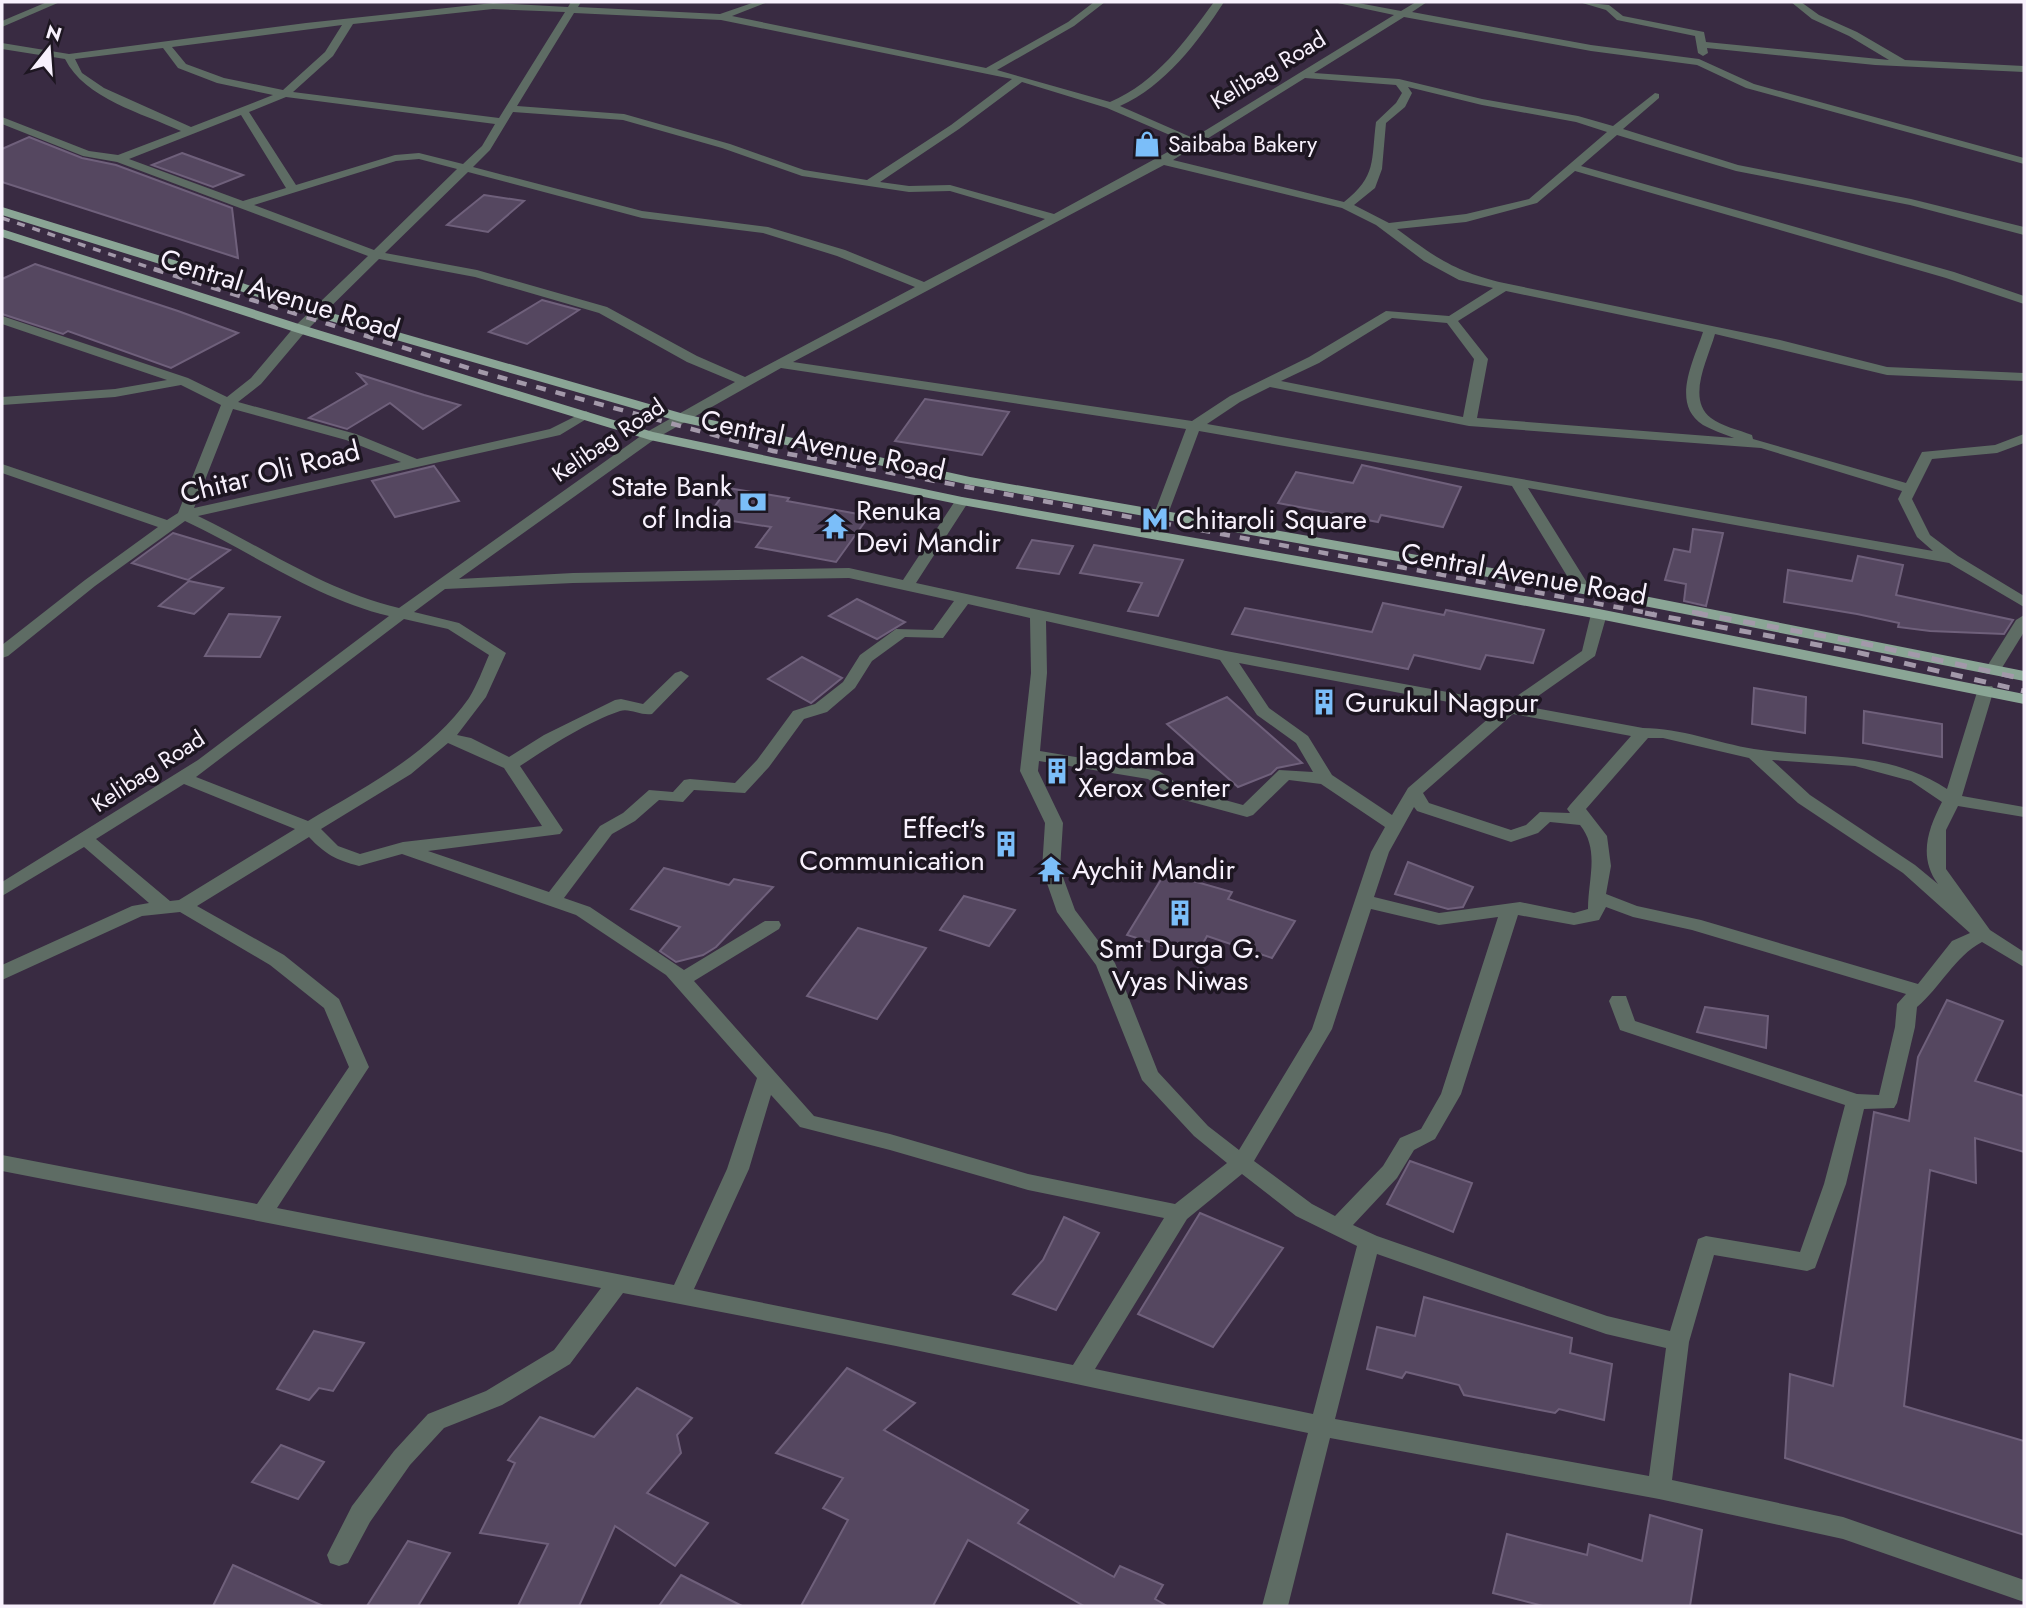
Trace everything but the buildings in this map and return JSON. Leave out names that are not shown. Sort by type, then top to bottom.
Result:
[{"type":"main road","points":[[2,211],[183,267],[317,313],[681,418],[970,481],[1583,589],[2024,676]]},
{"type":"main road","name":"Central Avenue Road","points":[[2,233],[300,329],[650,436],[962,501],[1599,614],[2024,699]]},
{"type":"main road","points":[[1986,690],[1994,668]]},
{"type":"street","points":[[2,24],[55,2]]},
{"type":"street","points":[[722,17],[763,2]]},
{"type":"street","points":[[988,71],[1071,24],[1100,2]]},
{"type":"street","points":[[1111,106],[1131,99],[1177,57],[1219,2]]},
{"type":"street","points":[[1338,2],[1402,16],[1591,48],[1699,62],[1750,86],[2024,161]]},
{"type":"street","name":"Kelibag Road","points":[[2,890],[184,778],[401,614],[650,436],[745,382],[1163,161],[1422,2]]},
{"type":"street","points":[[1584,2],[1609,8],[1620,18],[1700,34],[1703,54],[1699,62]]},
{"type":"street","points":[[1796,2],[1801,9],[1850,32],[1901,62]]},
{"type":"street","points":[[2,973],[139,910],[174,907],[311,829],[405,770],[445,737],[478,697],[498,653],[453,626],[373,607],[295,575],[237,540],[184,515],[228,403],[256,380],[300,329],[486,148],[575,5]]},
{"type":"street","points":[[2,46],[69,57],[350,21],[493,6],[575,5],[722,17],[1020,78],[1111,106],[1194,142]]},
{"type":"street","points":[[119,159],[285,94],[329,54],[350,21]]},
{"type":"street","points":[[165,44],[182,66],[221,81],[285,94],[503,122]]},
{"type":"street","points":[[1701,44],[1785,55],[2024,69]]},
{"type":"street","points":[[69,57],[78,75],[100,90],[190,131]]},
{"type":"street","points":[[1304,75],[1399,82],[1482,102],[1578,119],[1735,168],[1911,202],[2024,231]]},
{"type":"street","points":[[869,184],[955,127],[1020,78]]},
{"type":"street","points":[[1346,206],[1369,188],[1376,169],[1381,122],[1401,105],[1407,93],[1399,82]]},
{"type":"street","points":[[1387,227],[1466,218],[1533,201],[1655,96]]},
{"type":"street","points":[[511,109],[624,117],[726,146],[802,173],[909,189],[950,188],[1055,218]]},
{"type":"street","points":[[243,110],[293,189]]},
{"type":"street","points":[[2,120],[87,154],[119,159],[377,255],[477,274],[603,310],[692,359],[745,382]]},
{"type":"street","points":[[242,205],[395,158],[419,156],[642,214],[764,230],[841,253],[925,287]]},
{"type":"street","points":[[1163,161],[1346,206],[1387,227],[1429,258],[1463,277],[1887,371],[2024,377]]},
{"type":"street","points":[[1573,167],[1950,275],[2024,300]]},
{"type":"street","points":[[1161,514],[1194,426],[1314,360],[1390,314],[1451,320],[1504,287]]},
{"type":"street","points":[[2,320],[183,381],[228,403],[351,437],[418,464]]},
{"type":"street","points":[[1451,320],[1481,359],[1469,422]]},
{"type":"street","points":[[1710,330],[1692,390],[1692,404],[1706,421],[1762,444],[1910,489]]},
{"type":"street","points":[[779,364],[1194,426],[1953,559]]},
{"type":"street","points":[[2,401],[115,393],[183,381]]},
{"type":"street","points":[[1269,383],[1469,422],[1762,444]]},
{"type":"street","name":"Chitar Oli Road","points":[[2,653],[184,515],[555,432],[586,415]]},
{"type":"street","points":[[2024,438],[1997,449],[1927,456],[1905,499],[1924,537],[1953,559],[2024,601]]},
{"type":"street","points":[[2,468],[169,526]]},
{"type":"street","points":[[1518,484],[1583,589]]},
{"type":"street","points":[[907,586],[962,501]]},
{"type":"street","points":[[442,585],[573,578],[849,573],[1226,656],[1643,733],[1663,733],[1755,754],[1854,761],[1917,777],[1952,800],[2024,812]]},
{"type":"street","points":[[553,900],[606,830],[629,817],[655,794],[677,798],[690,784],[739,789],[758,774],[775,744],[799,715],[813,713],[849,685],[866,658],[902,632],[937,635],[964,598]]},
{"type":"street","points":[[1079,1375],[1179,1213],[1242,1163],[1322,1029],[1380,852],[1414,792],[1510,708],[1589,653],[1599,614]]},
{"type":"street","points":[[1038,615],[1039,673],[1029,771],[1054,822],[1051,869],[1066,912],[1105,963],[1149,1074],[1201,1131],[1304,1210],[1369,1242],[1606,1325],[1678,1342]]},
{"type":"street","points":[[1994,668],[2024,621]]},
{"type":"street","points":[[1226,656],[1264,712],[1303,740],[1326,779],[1395,825]]},
{"type":"street","points":[[510,764],[550,739],[621,704],[646,710],[681,676]]},
{"type":"street","points":[[1983,934],[1937,870],[1937,830],[1952,800],[1986,690]]},
{"type":"street","points":[[1364,901],[1439,919],[1510,909],[1574,919],[1585,918],[1597,910],[1602,866],[1598,836],[1576,810],[1581,801],[1643,733]]},
{"type":"street","points":[[184,778],[311,829],[332,850],[359,860],[403,848],[554,830],[510,764],[465,742],[445,737]]},
{"type":"street","points":[[1755,754],[1804,799],[1909,869],[1983,934],[2024,961]]},
{"type":"street","points":[[1031,755],[1153,775],[1179,793],[1247,811],[1285,774],[1326,779]]},
{"type":"street","points":[[1414,792],[1423,807],[1511,836],[1532,829],[1546,816],[1584,820]]},
{"type":"street","points":[[85,839],[174,907],[278,960],[332,1004],[359,1067],[262,1214]]},
{"type":"street","points":[[403,848],[583,911],[673,970],[807,1122],[890,1142],[1028,1182],[1179,1213]]},
{"type":"street","points":[[1597,897],[1633,911],[1719,931],[1922,992]]},
{"type":"street","points":[[1339,1227],[1390,1172],[1407,1144],[1428,1134],[1451,1094],[1510,909]]},
{"type":"street","points":[[681,980],[772,925]]},
{"type":"street","points":[[1619,1001],[1627,1025],[1856,1101],[1887,1103],[1905,1027],[1907,1004],[1922,992],[1959,946],[1983,934]]},
{"type":"street","points":[[681,1294],[738,1169],[767,1077]]},
{"type":"street","points":[[1659,1488],[1678,1342],[1706,1245],[1807,1262],[1835,1185],[1856,1101]]},
{"type":"street","points":[[2,1163],[681,1294],[1320,1426],[1659,1488],[1843,1528],[2024,1591]]},
{"type":"street","points":[[1275,1606],[1369,1242]]},
{"type":"street","points":[[339,1555],[361,1514],[402,1458],[436,1421],[494,1398],[562,1357],[618,1282]]},
{"type":"railway","points":[[2,218],[155,269]]},
{"type":"railway","points":[[155,269],[481,372],[773,451],[1654,614]]},
{"type":"railway","points":[[155,269],[160,271]]},
{"type":"railway","points":[[1692,612],[1706,614]]},
{"type":"railway","points":[[1645,613],[1856,652],[2024,691]]},
{"type":"railway","points":[[1696,613],[1857,642],[2024,679]]},
{"type":"place","name":"Saibaba Bakery","points":[[1147,144]]},
{"type":"place","name":"State Bank of India","points":[[753,502]]},
{"type":"place","name":"Chitaroli Square","points":[[1155,519]]},
{"type":"place","name":"Renuka Devi Mandir","points":[[835,526]]},
{"type":"place","name":"Gurukul Nagpur","points":[[1324,702]]},
{"type":"place","name":"Jagdamba Xerox Center","points":[[1057,771]]},
{"type":"place","name":"Effect's Communication","points":[[1006,844]]},
{"type":"place","name":"Aychit Mandir","points":[[1051,869]]},
{"type":"place","name":"Smt Durga G. Vyas Niwas","points":[[1180,913]]}]
